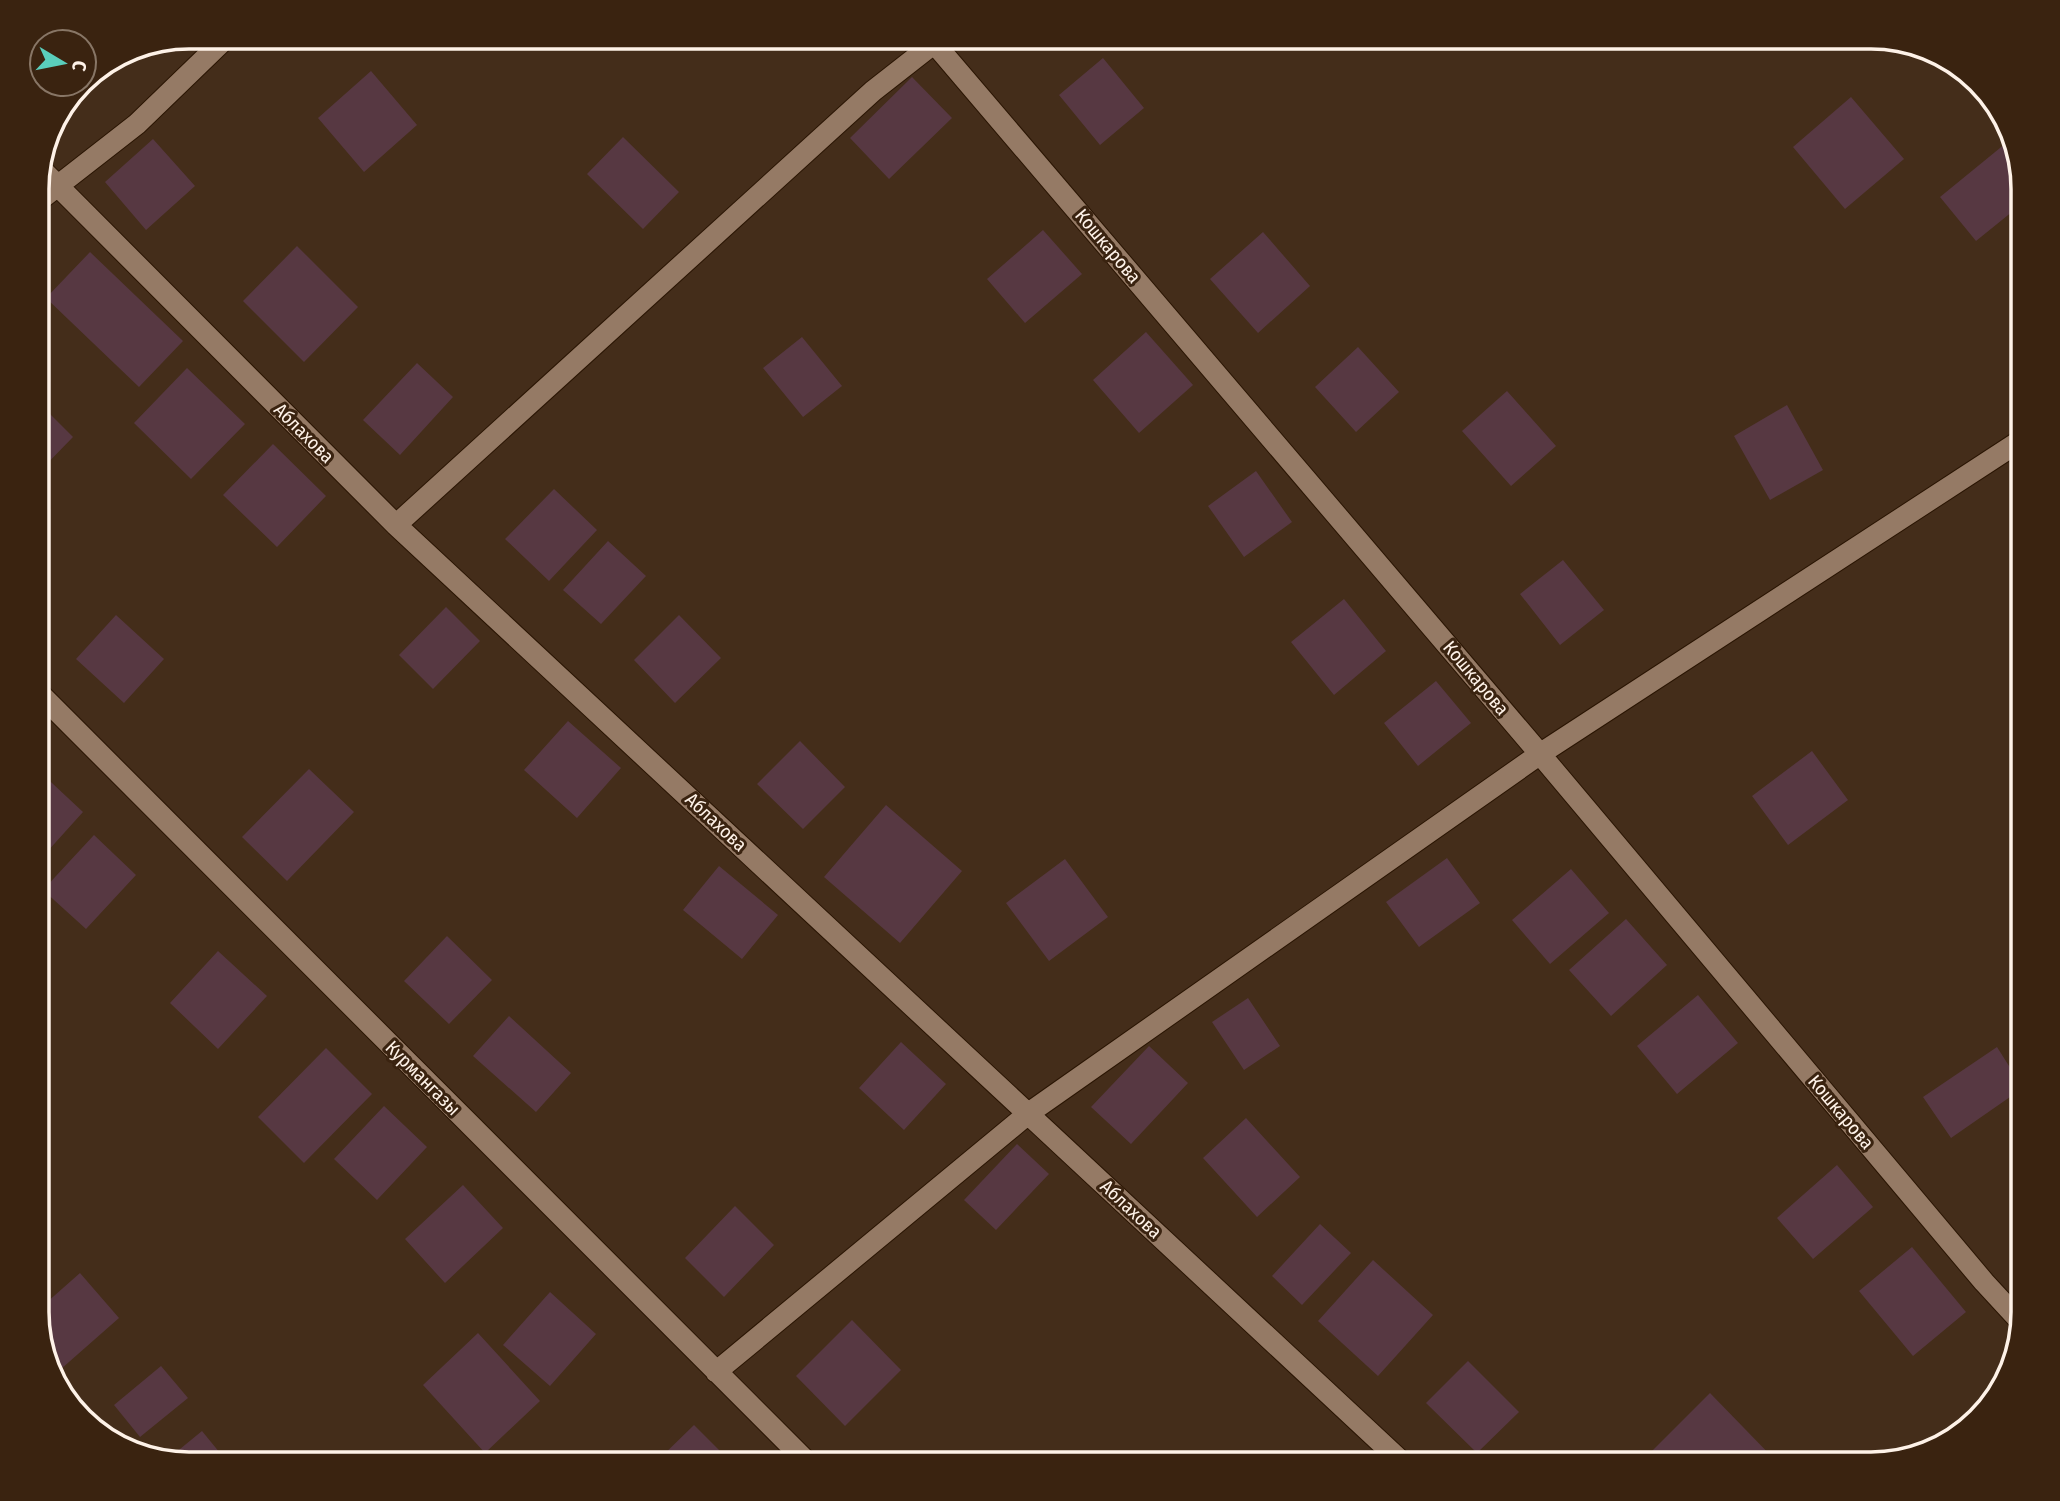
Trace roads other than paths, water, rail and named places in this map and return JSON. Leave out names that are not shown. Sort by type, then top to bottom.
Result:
[{"type":"street","points":[[49,193],[136,124],[214,49]]},
{"type":"street","points":[[396,525],[873,91],[923,49]]},
{"type":"street","name":"Кошкарова","points":[[943,49],[2011,1311]]},
{"type":"street","name":"Аблахова","points":[[49,177],[396,525],[1391,1452]]},
{"type":"street","points":[[716,1372],[1029,1113],[1540,754],[2011,447]]},
{"type":"street","name":"Курмангазы","points":[[49,703],[796,1452]]}]
